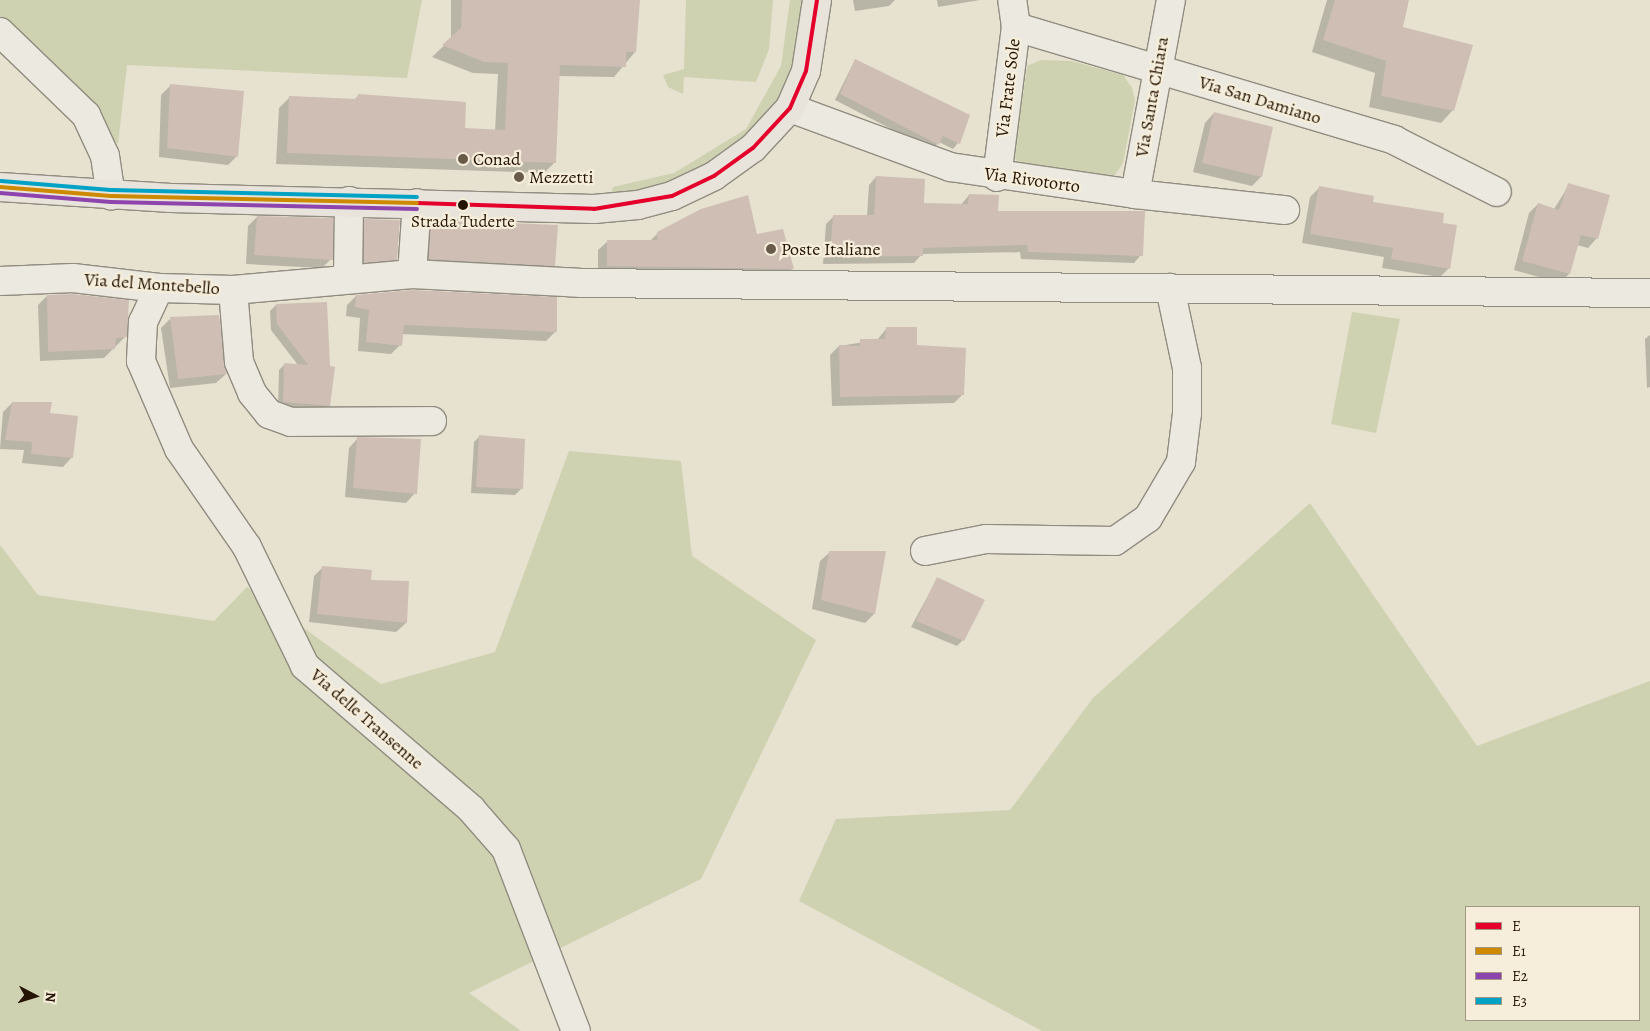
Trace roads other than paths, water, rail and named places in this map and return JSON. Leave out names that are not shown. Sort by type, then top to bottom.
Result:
[{"type":"main road","points":[[0,187],[111,196],[594,209],[638,205],[714,176],[753,148],[790,108],[806,71],[817,0]]},
{"type":"street","name":"Via Frate Sole","points":[[997,176],[1016,27],[1012,0]]},
{"type":"street","name":"Via Santa Chiara","points":[[1135,194],[1156,69],[1171,0]]},
{"type":"street","name":"Via San Damiano","points":[[1016,27],[1394,140],[1498,192]]},
{"type":"street","points":[[0,32],[86,115],[105,156],[111,196]]},
{"type":"street","name":"Via Rivotorto","points":[[790,108],[950,167],[997,176],[1135,194],[1285,210]]},
{"type":"street","points":[[348,277],[349,201]]},
{"type":"street","points":[[412,274],[416,203]]},
{"type":"street","name":"Via del Montebello","points":[[0,281],[73,278],[159,288],[234,290],[348,277],[412,274],[582,282],[1650,293]]},
{"type":"street","name":"Via delle Transenne","points":[[159,288],[143,322],[141,361],[179,449],[247,547],[305,666],[471,809],[506,848],[576,1031]]},
{"type":"street","points":[[925,551],[986,539],[1114,541],[1148,518],[1180,462],[1187,412],[1187,368],[1170,288]]},
{"type":"street","points":[[234,290],[239,362],[252,393],[269,414],[291,422],[432,421]]},
{"type":"place","name":"Conad","points":[[463,159]]},
{"type":"place","name":"Mezzetti","points":[[519,177]]},
{"type":"place","name":"Strada Tuderte","points":[[463,205]]},
{"type":"place","name":"Poste Italiane","points":[[771,249]]}]
